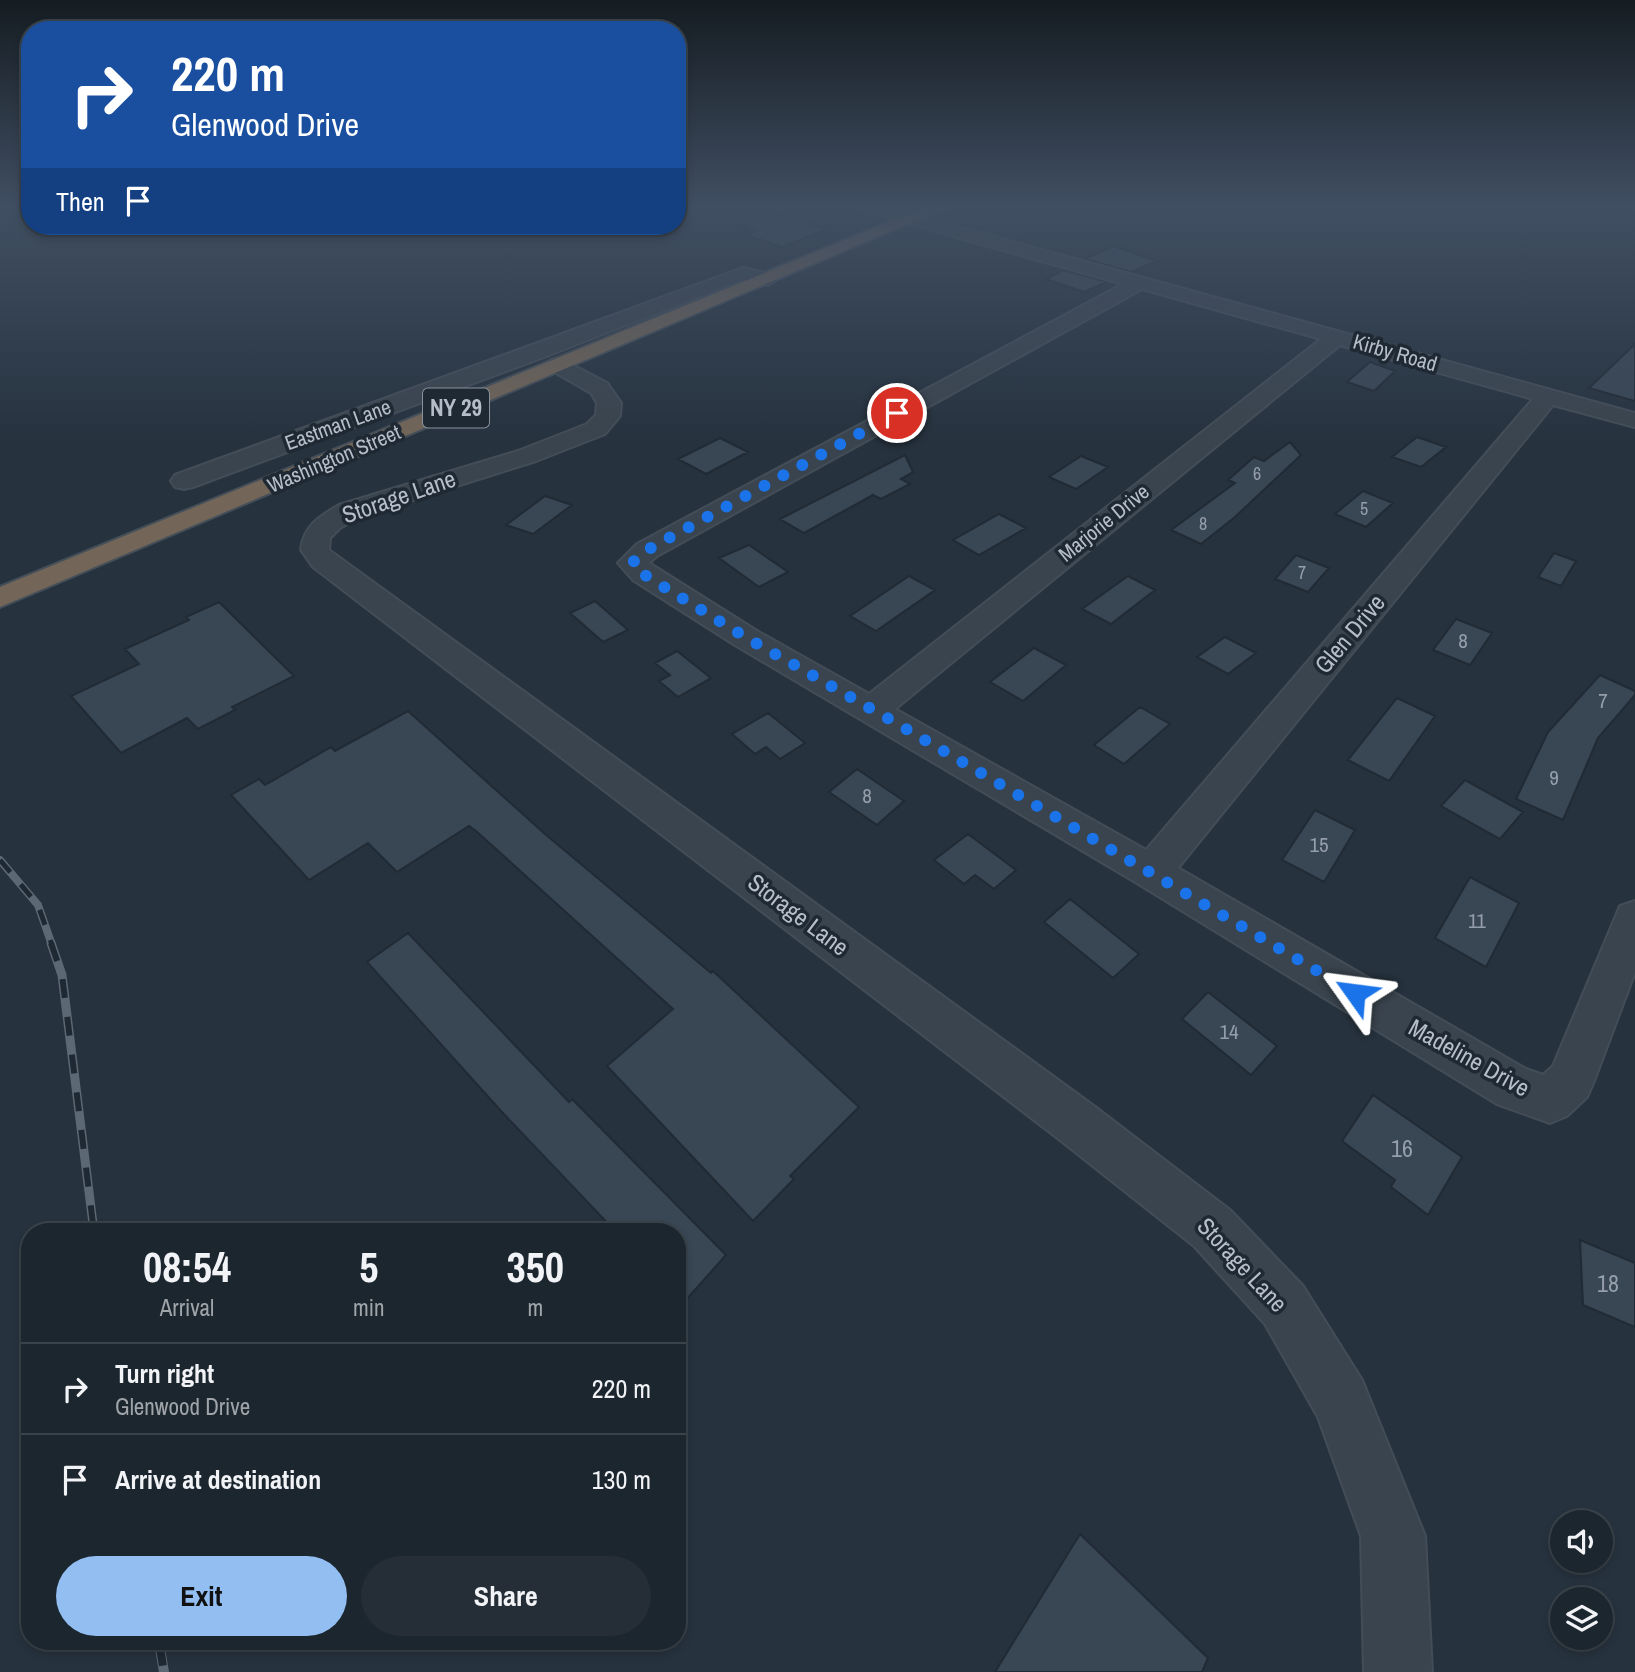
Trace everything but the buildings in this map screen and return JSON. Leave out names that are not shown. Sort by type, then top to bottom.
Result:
[{"type":"highway","name":"Washington Street","points":[[0,598],[753,285]]},
{"type":"street","name":"Eastman Lane","points":[[184,481],[711,285]]},
{"type":"street","name":"Madeline Drive","points":[[1136,285],[992,359],[647,550],[632,563],[643,574],[747,638],[1151,872],[1514,1088],[1550,1100],[1570,1081],[1635,918]]},
{"type":"street","name":"Kirby Road","points":[[1147,285],[1635,420]]},
{"type":"street","name":"Marjorie Drive","points":[[873,709],[1338,337]]},
{"type":"street","name":"Storage Lane","points":[[559,365],[599,388],[609,403],[608,416],[596,429],[527,456],[349,511],[330,522],[316,536],[315,550],[323,561],[1077,1123],[1212,1228],[1284,1305],[1341,1401],[1393,1536],[1398,1672]]},
{"type":"street","name":"Glen Drive","points":[[1151,872],[1548,396]]},
{"type":"railway","points":[[0,860],[38,905],[52,945]]},
{"type":"railway","points":[[51,943],[62,975],[93,1223]]},
{"type":"railway","points":[[160,1650],[164,1672]]},
{"type":"route","points":[[897,413],[647,550],[632,563],[643,574],[747,638],[1355,993]]}]
